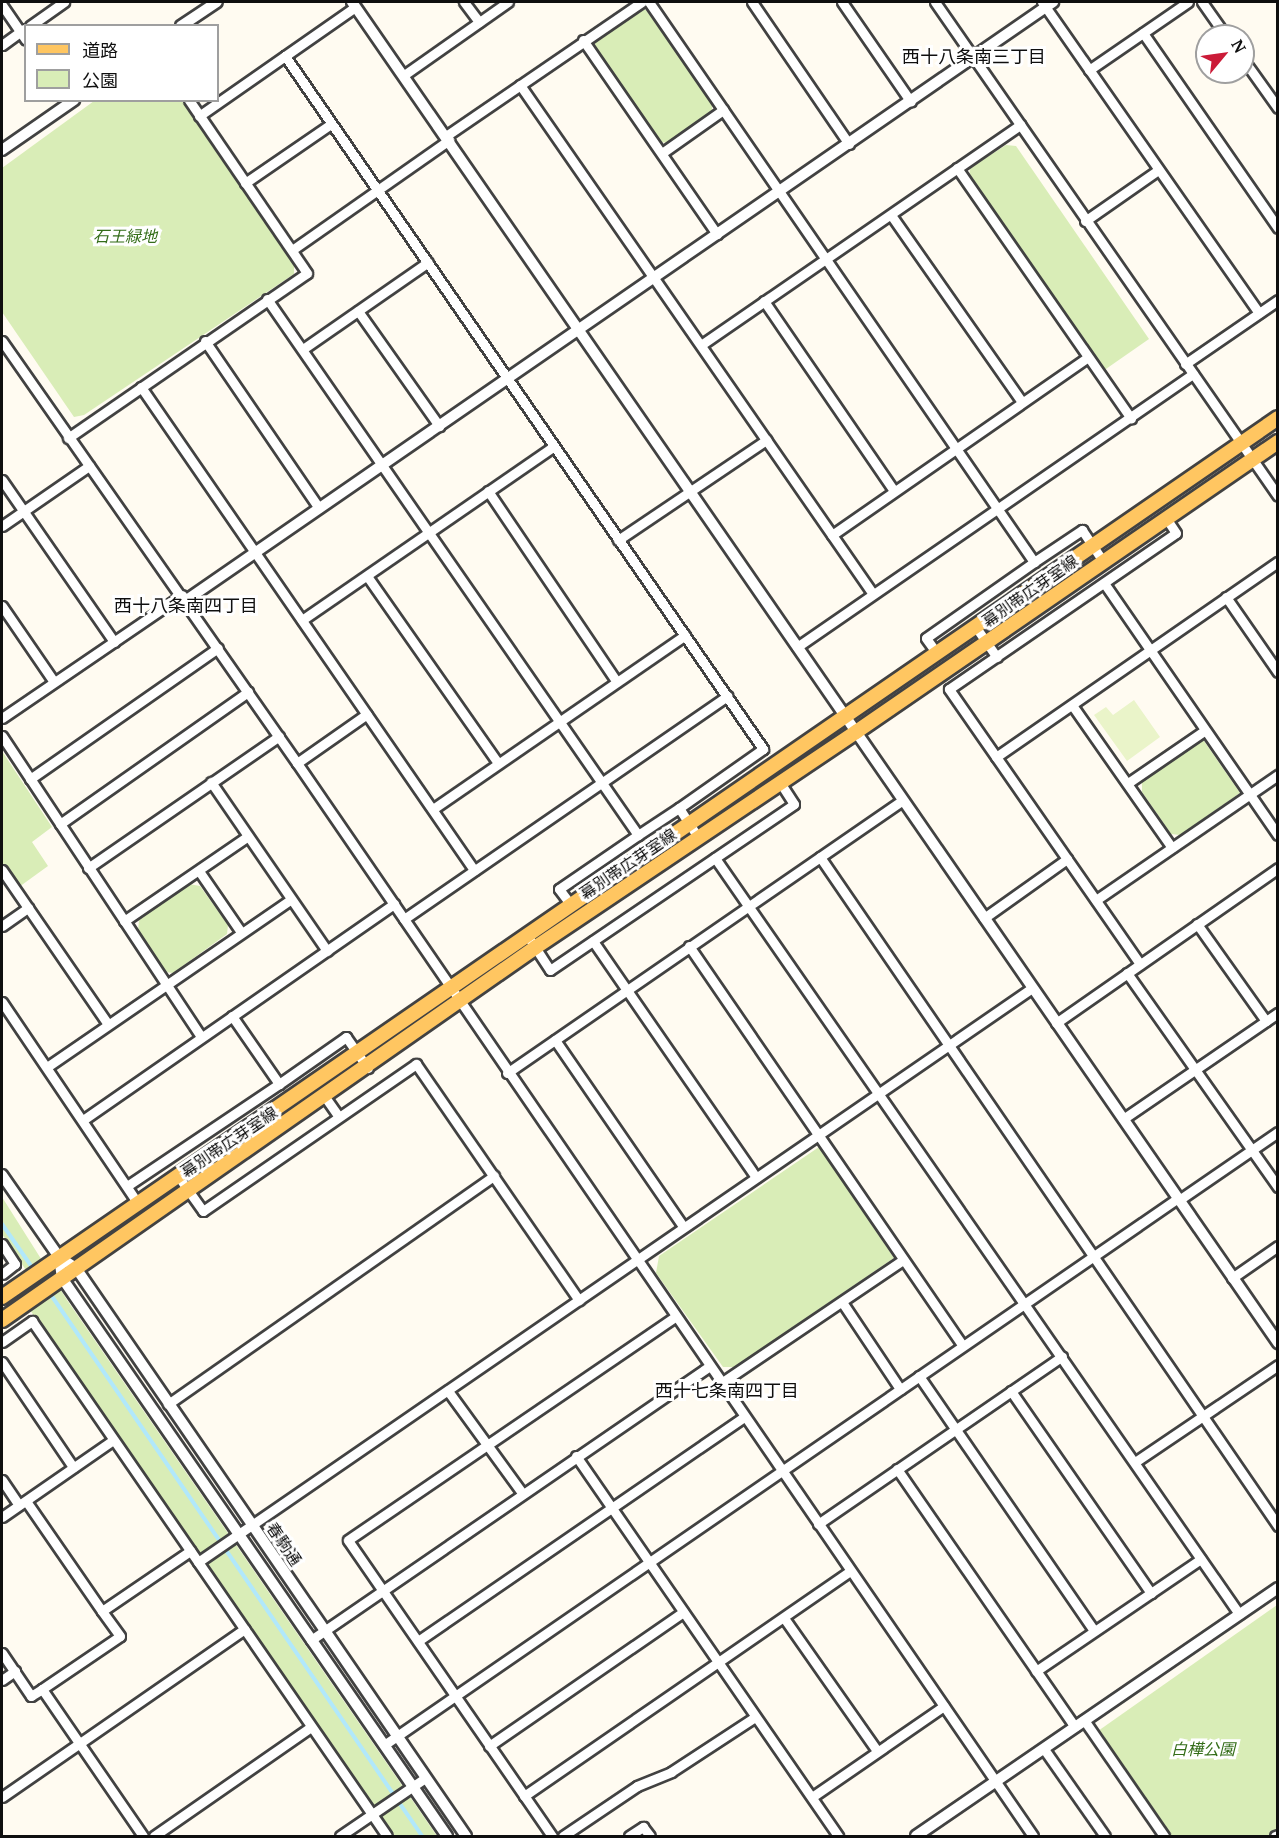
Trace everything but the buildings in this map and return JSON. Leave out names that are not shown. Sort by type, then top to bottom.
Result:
[{"type":"main road","name":"幕別帯広芽室線","points":[[2,1320],[368,1068],[461,1001],[571,906],[844,714],[1278,418]]},
{"type":"main road","name":"幕別帯広芽室線","points":[[2,1297],[452,988],[532,941],[781,784],[1278,442]]},
{"type":"street","points":[[33,24],[64,2]]},
{"type":"street","points":[[185,24],[217,2]]},
{"type":"street","points":[[464,2],[479,22]]},
{"type":"street","points":[[404,75],[508,2]]},
{"type":"street","points":[[292,250],[583,40],[642,2]]},
{"type":"street","points":[[649,2],[1034,562]]},
{"type":"street","points":[[752,2],[849,144]]},
{"type":"street","points":[[842,2],[911,102]]},
{"type":"street","points":[[935,2],[1084,221],[1278,495]]},
{"type":"street","points":[[1089,70],[1188,2]]},
{"type":"street","points":[[1202,2],[1218,24]]},
{"type":"street","points":[[2,718],[114,642],[255,553],[911,102],[1047,3],[1089,70],[1259,313]]},
{"type":"street","points":[[2,4],[24,33],[2,45]]},
{"type":"street","points":[[199,116],[285,56],[353,4],[1278,1343]]},
{"type":"street","points":[[1143,33],[1278,228]]},
{"type":"street","points":[[583,40],[717,234]]},
{"type":"street","points":[[285,56],[763,749],[559,890],[571,906]]},
{"type":"street","points":[[1255,76],[1278,108]]},
{"type":"street","points":[[520,85],[873,594]]},
{"type":"street","points":[[2,150],[69,102]]},
{"type":"street","points":[[68,438],[205,341],[307,273],[190,102]]},
{"type":"street","points":[[662,153],[723,110]]},
{"type":"street","points":[[245,183],[331,124]]},
{"type":"street","points":[[701,345],[1020,125]]},
{"type":"street","points":[[957,168],[1087,358],[1131,418]]},
{"type":"street","points":[[1084,221],[1158,170]]},
{"type":"street","points":[[891,214],[1022,402]]},
{"type":"street","points":[[303,349],[428,262]]},
{"type":"street","points":[[267,299],[638,835]]},
{"type":"street","points":[[1185,364],[1278,300]]},
{"type":"street","points":[[764,301],[894,491]]},
{"type":"street","points":[[358,311],[439,426]]},
{"type":"street","points":[[2,341],[279,736],[461,1001],[507,1073],[1033,1836]]},
{"type":"street","points":[[205,341],[318,508]]},
{"type":"street","points":[[832,535],[1087,358]]},
{"type":"street","points":[[797,647],[1193,374]]},
{"type":"street","points":[[141,387],[474,870]]},
{"type":"street","points":[[618,540],[766,440]]},
{"type":"street","points":[[302,620],[553,447]]},
{"type":"street","points":[[2,526],[89,466]]},
{"type":"street","points":[[2,480],[114,642]]},
{"type":"street","points":[[488,491],[616,681]]},
{"type":"street","points":[[1140,964],[949,689],[1176,533],[1166,518]]},
{"type":"street","points":[[936,652],[926,638],[1083,530],[1103,561]]},
{"type":"street","points":[[996,757],[1278,562]]},
{"type":"street","points":[[367,576],[498,763]]},
{"type":"street","points":[[1104,583],[1204,731],[1278,835]]},
{"type":"street","points":[[1226,597],[1278,672]]},
{"type":"street","points":[[2,606],[54,682]]},
{"type":"street","points":[[975,626],[997,657]]},
{"type":"street","points":[[433,809],[685,635]]},
{"type":"street","points":[[30,779],[218,648]]},
{"type":"street","points":[[60,824],[248,692]]},
{"type":"street","points":[[404,919],[727,696]]},
{"type":"street","points":[[1072,705],[1172,848]]},
{"type":"street","points":[[297,763],[367,714]]},
{"type":"street","points":[[1128,783],[1204,731]]},
{"type":"street","points":[[2,736],[201,1037]]},
{"type":"street","points":[[88,868],[279,736]]},
{"type":"street","points":[[1096,900],[1278,775]]},
{"type":"street","points":[[211,782],[327,951]]},
{"type":"street","points":[[532,941],[550,970],[794,804],[781,784]]},
{"type":"street","points":[[507,1073],[902,801]]},
{"type":"street","points":[[679,807],[698,837]]},
{"type":"street","points":[[124,921],[248,836]]},
{"type":"street","points":[[820,857],[1278,1526]]},
{"type":"street","points":[[715,858],[1239,1614]]},
{"type":"street","points":[[984,918],[1067,859]]},
{"type":"street","points":[[1056,1023],[1278,868]]},
{"type":"street","points":[[2,870],[108,1024]]},
{"type":"street","points":[[199,871],[241,932]]},
{"type":"street","points":[[47,1067],[291,899]]},
{"type":"street","points":[[83,1120],[394,904]]},
{"type":"street","points":[[2,926],[28,908]]},
{"type":"street","points":[[1197,924],[1266,1021]]},
{"type":"street","points":[[593,941],[756,1177]]},
{"type":"street","points":[[689,946],[962,1346]]},
{"type":"street","points":[[1127,973],[1278,1187]]},
{"type":"street","points":[[198,1562],[448,1391],[683,1226],[1032,988]]},
{"type":"street","points":[[2,1002],[138,1203]]},
{"type":"street","points":[[1123,1119],[1278,1013]]},
{"type":"street","points":[[232,1016],[279,1084]]},
{"type":"street","points":[[127,1186],[346,1036],[368,1068]]},
{"type":"street","points":[[555,1040],[683,1226]]},
{"type":"street","points":[[178,1176],[202,1211],[416,1064],[579,1300]]},
{"type":"street","points":[[325,1097],[339,1117]]},
{"type":"street","points":[[384,1745],[962,1346],[1278,1132]]},
{"type":"street","points":[[2,1175],[6,1190],[59,1257],[76,1268]]},
{"type":"street","points":[[168,1404],[494,1176]]},
{"type":"street","points":[[2,1244],[15,1264],[2,1274]]},
{"type":"street","points":[[1232,1278],[1278,1246]]},
{"type":"street","points":[[59,1257],[62,1278]]},
{"type":"street","points":[[721,1383],[903,1260]]},
{"type":"street","name":"春駒通","points":[[76,1268],[466,1836]]},
{"type":"street","name":"春駒通","points":[[62,1278],[447,1836]]},
{"type":"street","points":[[842,1302],[900,1389]]},
{"type":"street","points":[[552,1836],[348,1540],[675,1317]]},
{"type":"street","points":[[2,1342],[32,1321],[387,1836]]},
{"type":"street","points":[[818,1524],[1062,1356]]},
{"type":"street","points":[[2,1362],[73,1467]]},
{"type":"street","points":[[1135,1462],[1278,1365]]},
{"type":"street","points":[[311,1640],[709,1366]]},
{"type":"street","points":[[919,1376],[1094,1631]]},
{"type":"street","points":[[1011,1390],[1151,1593]]},
{"type":"street","points":[[448,1391],[522,1493]]},
{"type":"street","points":[[418,1641],[744,1417]]},
{"type":"street","points":[[2,1517],[113,1440]]},
{"type":"street","points":[[576,1456],[838,1836]]},
{"type":"street","points":[[897,1469],[1075,1727]]},
{"type":"street","points":[[2,1479],[23,1503],[120,1636],[31,1696],[2,1653]]},
{"type":"street","points":[[102,1611],[190,1551]]},
{"type":"street","points":[[1036,1671],[1201,1558]]},
{"type":"street","points":[[524,1796],[850,1571]]},
{"type":"street","points":[[916,1836],[1278,1588]]},
{"type":"street","points":[[489,1746],[683,1612]]},
{"type":"street","points":[[784,1618],[877,1751]]},
{"type":"street","points":[[2,1797],[245,1629]]},
{"type":"street","points":[[2,1680],[15,1671]]},
{"type":"street","points":[[42,1689],[143,1836]]},
{"type":"street","points":[[812,1797],[944,1706]]},
{"type":"street","points":[[563,1836],[637,1786],[671,1772],[755,1717]]},
{"type":"street","points":[[1084,1720],[1164,1836]]},
{"type":"street","points":[[154,1836],[311,1727]]},
{"type":"street","points":[[1044,1749],[1105,1836]]},
{"type":"street","points":[[340,1836],[426,1778]]},
{"type":"street","points":[[629,1836],[643,1827],[650,1836]]},
{"type":"green space","points":[[641,9],[646,10],[712,103],[712,112],[668,143],[661,142],[597,52],[594,40]]},
{"type":"green space","name":"石王緑地","points":[[93,102],[183,102],[294,261],[294,274],[84,415],[74,417],[2,312],[2,168]]},
{"type":"green space","points":[[1006,145],[1016,146],[1149,339],[1103,371],[969,181],[970,168]]},
{"type":"green space","points":[[1134,700],[1160,737],[1127,761],[1094,715],[1106,707],[1113,715]]},
{"type":"green space","points":[[1202,738],[1240,793],[1180,835],[1171,834],[1142,792],[1142,779]]},
{"type":"green space","points":[[2,751],[52,827],[32,842],[48,866],[19,887],[2,862]]},
{"type":"green space","points":[[189,884],[200,886],[228,925],[227,934],[173,973],[165,972],[138,931],[139,920]]},
{"type":"green space","points":[[819,1147],[894,1258],[734,1367],[723,1367],[656,1273],[659,1256]]},
{"type":"green space","points":[[2,1197],[67,1300],[437,1836],[395,1836],[30,1310],[45,1299],[2,1234]]},
{"type":"green space","name":"白樺公園","points":[[1277,1605],[1278,1829],[1267,1836],[1170,1836],[1098,1731]]},
{"type":"waterway","points":[[2,1224],[34,1270]]},
{"type":"waterway","points":[[38,1276],[422,1836]]},
{"type":"district","name":"西十八条南三丁目","points":[[974,56]]},
{"type":"district","name":"西十八条南四丁目","points":[[186,605]]},
{"type":"district","name":"西十七条南四丁目","points":[[727,1390]]}]
